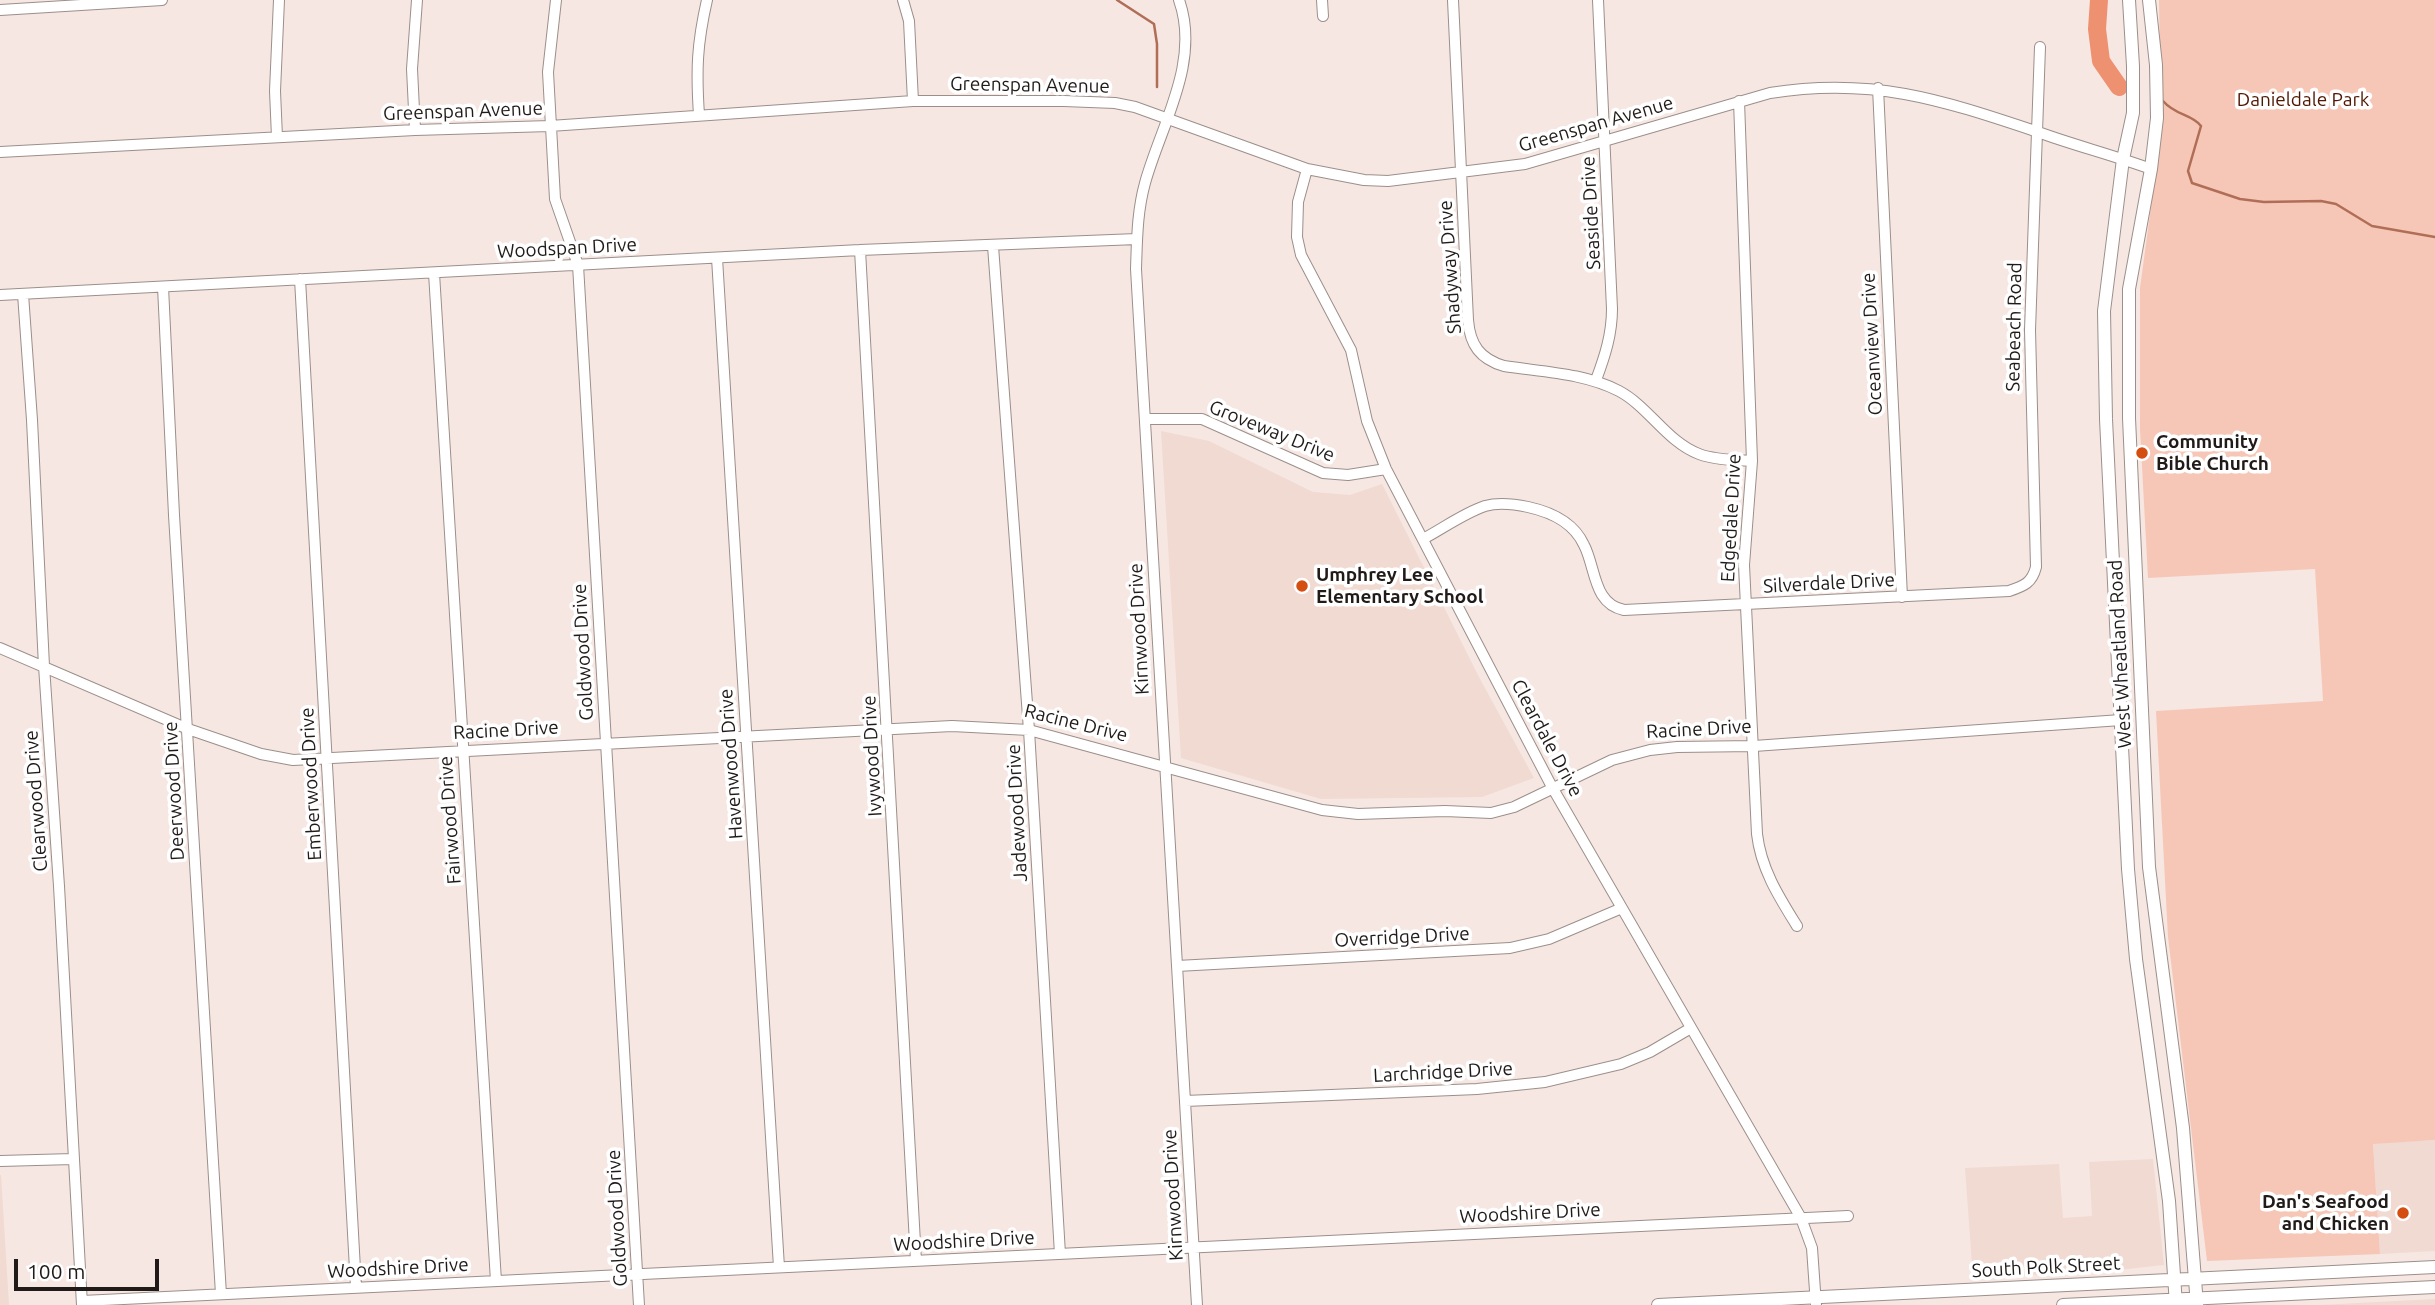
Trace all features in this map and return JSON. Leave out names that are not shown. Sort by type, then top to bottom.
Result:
[{"type":"main road","name":"West Wheatland Road","points":[[2129,0],[2133,113],[2123,159],[2104,311],[2113,597],[2128,869],[2136,959],[2156,1090],[2169,1201],[2176,1302]]},
{"type":"main road","name":"West Wheatland Road","points":[[2149,0],[2156,65],[2157,118],[2151,169],[2129,289],[2129,418],[2149,867],[2185,1140],[2197,1302]]},
{"type":"main road","points":[[2133,66],[2156,65]]},
{"type":"main road","points":[[2113,597],[2137,597]]},
{"type":"main road","name":"Racine Drive","points":[[2121,720],[2144,719]]},
{"type":"main road","points":[[2128,869],[2149,867]]},
{"type":"main road","points":[[2156,1090],[2178,1089]]},
{"type":"main road","name":"South Polk Street","points":[[1658,1305],[1816,1301],[1965,1290],[2435,1267]]},
{"type":"main road","name":"South Polk Street","points":[[2063,1305],[2197,1302],[2435,1287]]},
{"type":"main road","points":[[1965,1290],[1966,1305]]},
{"type":"street","points":[[0,10],[162,0]]},
{"type":"street","points":[[277,137],[279,0]]},
{"type":"street","points":[[415,130],[412,69],[417,0]]},
{"type":"street","name":"Goldwood Drive","points":[[556,0],[548,72],[550,126],[555,199],[578,265],[639,1305]]},
{"type":"street","points":[[699,115],[696,66],[707,0]]},
{"type":"street","points":[[903,0],[909,21],[913,101]]},
{"type":"street","name":"Kirnwood Drive","points":[[1180,0],[1185,40],[1180,79],[1146,182],[1138,216],[1136,270],[1197,1305]]},
{"type":"street","points":[[1322,0],[1323,16]]},
{"type":"street","name":"Shadyway Drive","points":[[1453,0],[1469,331],[1480,355],[1504,366],[1596,380],[1643,407],[1669,433],[1698,454],[1752,461]]},
{"type":"street","name":"Seaside Drive","points":[[1596,380],[1612,327],[1598,0]]},
{"type":"street","name":"Seabeach Road","points":[[2009,591],[2030,582],[2036,567],[2029,330],[2039,47]]},
{"type":"street","name":"Greenspan Avenue","points":[[0,152],[415,130],[550,126],[913,101],[1064,101],[1115,103],[1135,107],[1307,169],[1364,180],[1388,181],[1525,164],[1738,101],[1796,89],[1878,88],[1954,104],[2151,169]]},
{"type":"street","name":"Oceanview Drive","points":[[1878,88],[1902,597]]},
{"type":"street","name":"Edgedale Drive","points":[[1738,101],[1752,461],[1744,565],[1745,605],[1759,848],[1774,887],[1797,926]]},
{"type":"street","name":"Cleardale Drive","points":[[1307,169],[1298,202],[1296,222],[1301,255],[1351,350],[1367,421],[1385,469],[1552,788],[1801,1218],[1811,1248],[1816,1301]]},
{"type":"street","name":"Woodspan Drive","points":[[0,295],[860,250],[1137,239]]},
{"type":"street","name":"Jadewood Drive","points":[[993,246],[1029,730],[1060,1254]]},
{"type":"street","name":"Ivywood Drive","points":[[860,250],[916,1261]]},
{"type":"street","name":"Havenwood Drive","points":[[717,258],[779,1267]]},
{"type":"street","name":"Fairwood Drive","points":[[434,273],[496,1281]]},
{"type":"street","name":"Emberwood Drive","points":[[300,279],[356,1287]]},
{"type":"street","name":"Deerwood Drive","points":[[163,287],[174,515],[221,1294]]},
{"type":"street","name":"Clearwood Drive","points":[[23,294],[82,1303]]},
{"type":"street","name":"Groveway Drive","points":[[1145,419],[1202,419],[1323,474],[1348,475],[1385,469]]},
{"type":"street","name":"Silverdale Drive","points":[[1423,539],[1481,507],[1503,504],[1549,513],[1575,532],[1584,545],[1605,601],[1614,608],[1638,611],[2009,591]]},
{"type":"street","name":"Racine Drive","points":[[0,648],[188,729],[261,754],[293,760],[962,726],[1029,730],[1339,813],[1446,811],[1491,814],[1514,807],[1595,766],[1631,753],[1677,747],[1754,746],[2121,720]]},
{"type":"street","name":"Overridge Drive","points":[[1177,966],[1510,948],[1549,939],[1622,908]]},
{"type":"street","name":"Larchridge Drive","points":[[1185,1101],[1477,1089],[1545,1082],[1621,1064],[1650,1052],[1691,1028]]},
{"type":"street","points":[[0,1161],[73,1158]]},
{"type":"street","name":"Woodshire Drive","points":[[82,1303],[356,1287],[1848,1216]]},
{"type":"shaded area","name":"Umphrey Lee Elementary School","points":[[1161,431],[1209,441],[1313,492],[1350,495],[1382,484],[1479,677],[1534,778],[1482,797],[1321,799],[1181,758]]},
{"type":"shaded area","points":[[2435,1140],[2435,1251],[2380,1254],[2373,1143]]},
{"type":"shaded area","points":[[2153,1159],[2164,1265],[2109,1271],[1973,1278],[1965,1168],[2059,1164],[2063,1218],[2092,1216],[2089,1162]]},
{"type":"shaded area","points":[[1,1175],[9,1305],[0,1305]]},
{"type":"shaded area","points":[[2435,1299],[2435,1305],[2321,1305]]},
{"type":"green space","name":"Danieldale Park","points":[[2159,0],[2435,0],[2435,1140],[2373,1144],[2380,1254],[2207,1261],[2168,937],[2156,711],[2323,701],[2315,569],[2148,578],[2140,429],[2140,288],[2161,133]]},
{"type":"waterway","points":[[1117,0],[1154,24],[1157,87]]},
{"type":"waterway","points":[[2099,0],[2097,29],[2101,61],[2119,87]]},
{"type":"waterway","points":[[2163,101],[2201,126],[2188,171],[2192,183],[2240,199],[2264,202],[2321,201],[2336,204],[2372,226],[2435,237]]},
{"type":"place","name":"Community Bible Church","points":[[2142,453]]},
{"type":"place","name":"Umphrey Lee Elementary School","points":[[1302,586]]},
{"type":"place","name":"Dan's Seafood and Chicken","points":[[2403,1213]]}]
